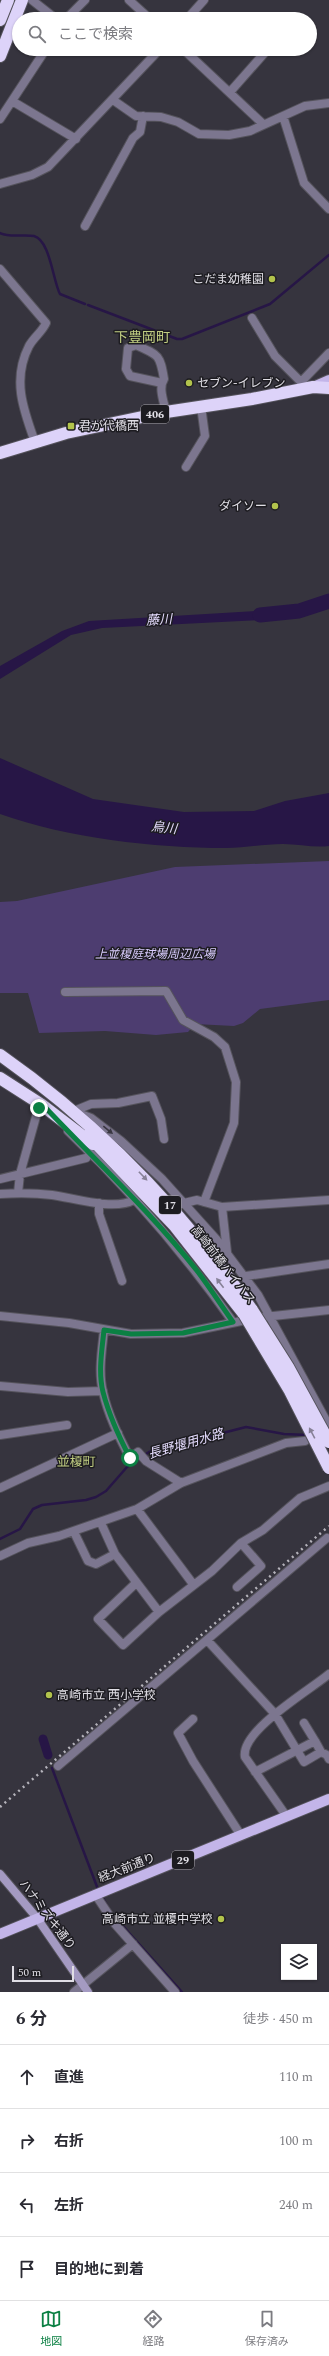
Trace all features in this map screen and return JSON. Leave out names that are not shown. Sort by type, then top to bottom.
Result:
[{"type":"highway","points":[[0,20],[8,0]]},
{"type":"highway","points":[[17,12],[22,0]]},
{"type":"highway","points":[[0,56],[12,25]]},
{"type":"highway","name":"406","points":[[0,453],[66,433],[166,412],[252,399],[306,386],[329,388]]},
{"type":"highway","name":"17","points":[[0,1049],[13,1064]]},
{"type":"highway","name":"高崎前橋バイパス","points":[[0,1055],[74,1112],[159,1192],[199,1238],[248,1312],[288,1367],[329,1442]]},
{"type":"highway","name":"高崎前橋バイパス","points":[[0,1064],[56,1106],[95,1141],[174,1225],[248,1312],[329,1468]]},
{"type":"highway","points":[[0,1069],[42,1104]]},
{"type":"highway","name":"17","points":[[0,1078],[42,1104],[112,1160]]},
{"type":"main road","points":[[306,386],[329,380]]},
{"type":"main road","name":"経大前通り","points":[[0,1934],[95,1894],[173,1864],[240,1834],[329,1800]]},
{"type":"street","points":[[32,0],[47,12]]},
{"type":"street","points":[[73,12],[84,0]]},
{"type":"street","points":[[129,0],[142,12]]},
{"type":"street","points":[[193,12],[204,0]]},
{"type":"street","points":[[0,119],[41,56]]},
{"type":"street","points":[[0,184],[41,172],[76,139],[154,56]]},
{"type":"street","points":[[190,56],[263,124]]},
{"type":"street","points":[[230,92],[262,56]]},
{"type":"street","points":[[113,100],[136,116],[161,117],[178,122],[199,134],[241,134],[305,106],[329,103]]},
{"type":"street","points":[[12,101],[76,139]]},
{"type":"street","points":[[85,226],[134,138],[140,132],[143,116]]},
{"type":"street","points":[[283,116],[304,183],[329,209]]},
{"type":"street","points":[[0,269],[46,323],[28,348],[19,384],[21,402],[35,442]]},
{"type":"street","points":[[252,318],[275,356],[306,386],[329,353]]},
{"type":"street","points":[[162,383],[130,376],[126,369],[128,348],[136,345],[159,356],[164,379],[162,383],[166,412]]},
{"type":"street","points":[[186,467],[205,436],[201,406]]},
{"type":"street","points":[[65,992],[166,991],[183,1020],[214,1037],[225,1047],[236,1082],[234,1122],[204,1202]]},
{"type":"street","points":[[74,1112],[91,1104],[118,1103],[152,1096],[161,1119],[164,1139]]},
{"type":"street","points":[[18,1193],[20,1174],[42,1104],[90,1152],[134,1200],[159,1222],[198,1272],[233,1322]]},
{"type":"street","points":[[74,1112],[91,1118],[121,1141],[162,1179],[182,1204],[227,1252],[246,1276],[328,1425]]},
{"type":"street","points":[[0,1178],[86,1158]]},
{"type":"street","points":[[0,1194],[18,1193],[53,1195],[99,1203],[121,1204],[134,1200]]},
{"type":"street","points":[[182,1204],[197,1200],[222,1207],[329,1200]]},
{"type":"street","points":[[99,1203],[100,1214],[122,1281]]},
{"type":"street","points":[[222,1207],[227,1252]]},
{"type":"street","points":[[246,1276],[329,1264]]},
{"type":"street","points":[[0,1316],[69,1323],[131,1334],[183,1333],[233,1322],[329,1310]]},
{"type":"street","points":[[104,1330],[101,1363],[103,1391],[118,1433],[130,1458],[139,1453],[146,1461],[181,1483]]},
{"type":"street","points":[[0,1386],[68,1392],[103,1391]]},
{"type":"street","points":[[0,1435],[67,1425]]},
{"type":"street","points":[[0,1488],[118,1433]]},
{"type":"street","points":[[0,1556],[28,1543],[74,1532],[137,1509],[181,1483],[286,1443],[305,1441]]},
{"type":"street","points":[[136,1583],[98,1619],[123,1645],[159,1612],[193,1584],[212,1571],[241,1543],[263,1530],[300,1498],[329,1486]]},
{"type":"street","points":[[137,1509],[193,1584]]},
{"type":"street","points":[[101,1523],[115,1554],[159,1612]]},
{"type":"street","points":[[74,1532],[88,1561],[96,1564],[115,1554]]},
{"type":"street","points":[[58,1766],[327,1538]]},
{"type":"street","points":[[237,1587],[260,1566],[241,1543]]},
{"type":"street","points":[[206,1640],[275,1714],[304,1762],[326,1755],[304,1723]]},
{"type":"street","points":[[287,1817],[245,1757],[244,1750],[246,1743],[275,1714],[329,1674]]},
{"type":"street","points":[[193,1719],[178,1733],[193,1761],[240,1834]]},
{"type":"street","points":[[255,1772],[315,1741]]},
{"type":"street","name":"ハナミズキ通り","points":[[0,1874],[37,1918],[85,1989]]},
{"type":"street","points":[[95,1894],[103,1909],[175,1992]]},
{"type":"street","points":[[74,1992],[85,1989],[133,1944]]},
{"type":"green space","name":"上並榎庭球場周辺広場","points":[[329,861],[329,1000],[260,1009],[243,1023],[234,1026],[195,1024],[188,1032],[156,1035],[105,1031],[39,1033],[28,993],[0,993],[0,902],[17,901],[175,867]]},
{"type":"water","points":[[274,610],[280,613],[261,620],[102,628],[71,635],[0,679],[0,666],[62,631],[89,621]]},
{"type":"water","name":"烏川","points":[[0,758],[93,799],[184,812],[254,811],[285,801],[329,793],[329,846],[318,847],[283,844],[226,848],[198,848],[141,844],[82,835],[26,822],[0,814]]},
{"type":"waterway","points":[[0,233],[8,235],[34,236],[39,239],[44,245],[60,294],[85,304]]},
{"type":"waterway","points":[[88,305],[177,339],[182,339],[270,304],[329,255]]},
{"type":"waterway","name":"藤川","points":[[260,615],[299,611],[329,601]]},
{"type":"waterway","name":"長野堰用水路","points":[[0,1539],[20,1529],[33,1509],[42,1505],[86,1500],[96,1497],[106,1491],[127,1467],[149,1452],[246,1427],[284,1434],[308,1435]]},
{"type":"waterway","points":[[43,1739],[48,1755]]},
{"type":"waterway","points":[[52,1768],[99,1892]]},
{"type":"waterway","points":[[102,1896],[108,1907]]},
{"type":"waterway","points":[[113,1915],[182,1992]]},
{"type":"railway","points":[[0,1807],[329,1526]]},
{"type":"place","name":"こだま幼稚園","points":[[272,279]]},
{"type":"place","name":"セブン-イレブン","points":[[189,383]]},
{"type":"place","name":"君が代橋西","points":[[71,426]]},
{"type":"place","name":"ダイソー","points":[[275,506]]},
{"type":"place","name":"高崎市立 西小学校","points":[[49,1695]]},
{"type":"place","name":"高崎市立 並榎中学校","points":[[221,1919]]},
{"type":"district","name":"下豊岡町","points":[[142,337]]},
{"type":"district","name":"並榎町","points":[[76,1462]]},
{"type":"route","points":[[39,1108],[42,1104],[58,1122],[90,1152],[157,1225],[198,1272],[233,1322],[183,1333],[131,1334],[104,1330],[101,1363],[103,1391],[118,1433],[130,1458]]}]
